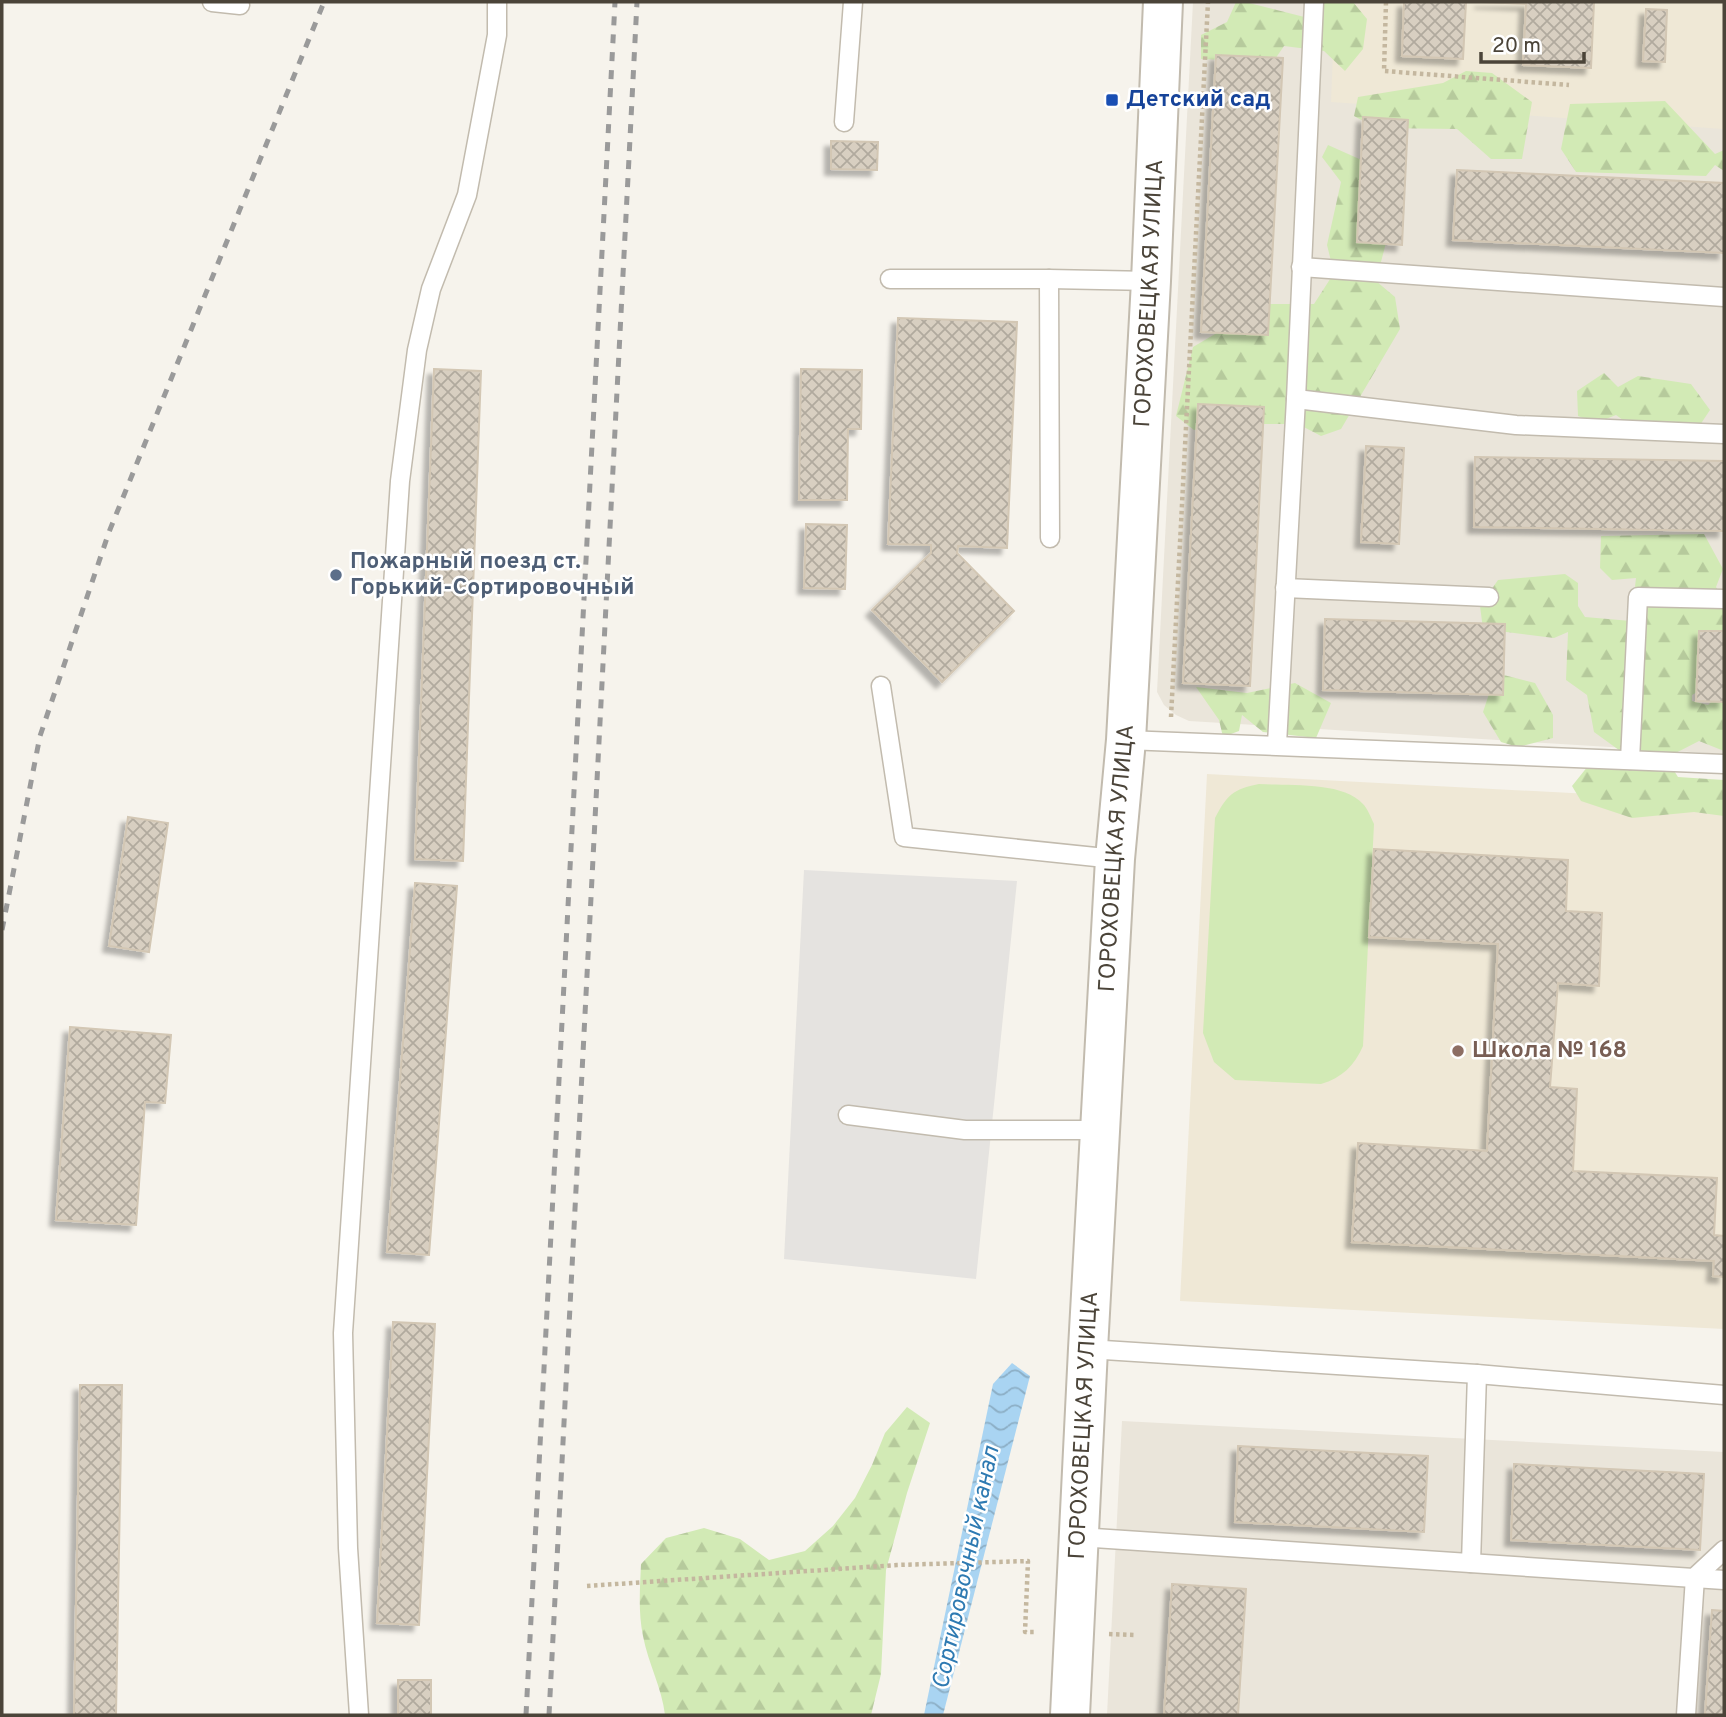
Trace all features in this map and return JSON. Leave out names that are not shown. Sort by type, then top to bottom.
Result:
[{"type":"street","name":"ГОРОХОВЕЦКАЯ УЛИЦА","points":[[1070,1715],[1115,859],[1126,740],[1152,281],[1163,2]]},
{"type":"lane","points":[[212,2],[240,5]]},
{"type":"lane","points":[[359,1715],[348,1548],[343,1333],[400,481],[417,350],[431,289],[467,195],[497,35],[498,2]]},
{"type":"lane","points":[[844,122],[853,2]]},
{"type":"lane","points":[[1277,744],[1314,2]]},
{"type":"lane","points":[[1301,267],[1724,297]]},
{"type":"lane","points":[[890,279],[1152,281]]},
{"type":"lane","points":[[1049,279],[1050,538]]},
{"type":"lane","points":[[1296,399],[1516,425],[1724,434]]},
{"type":"lane","points":[[1285,588],[1489,597]]},
{"type":"lane","points":[[1630,760],[1638,597],[1724,599]]},
{"type":"lane","points":[[881,686],[904,837],[1115,859]]},
{"type":"lane","points":[[1126,740],[1724,764]]},
{"type":"lane","points":[[848,1115],[965,1130],[1100,1130]]},
{"type":"lane","points":[[1088,1349],[1477,1374],[1724,1395]]},
{"type":"lane","points":[[1471,1563],[1477,1374]]},
{"type":"lane","points":[[1079,1537],[1724,1580]]},
{"type":"lane","points":[[1686,1715],[1695,1577],[1724,1550]]},
{"type":"path","points":[[1169,741],[1208,2]]},
{"type":"path","points":[[1386,2],[1384,71],[1569,85]]},
{"type":"path","points":[[587,1586],[897,1565],[1028,1561]]},
{"type":"shaded area","points":[[1193,2],[1724,2],[1724,754],[1189,721],[1164,705],[1157,692]]},
{"type":"shaded area","points":[[1335,2],[1724,2],[1724,129],[1331,102]]},
{"type":"shaded area","name":"Школа № 168","points":[[1207,774],[1724,801],[1724,1329],[1180,1301]]},
{"type":"shaded area","points":[[804,870],[1017,881],[976,1279],[784,1259]]},
{"type":"shaded area","points":[[1122,1421],[1724,1452],[1724,1715],[1107,1715]]},
{"type":"green space","points":[[1236,2],[1316,20],[1322,2],[1353,2],[1367,19],[1363,49],[1345,71],[1324,51],[1284,46],[1273,62],[1201,59],[1201,35],[1227,22]]},
{"type":"green space","points":[[1466,71],[1492,73],[1532,102],[1522,159],[1491,159],[1457,129],[1376,128],[1354,116],[1358,97],[1443,83]]},
{"type":"green space","points":[[1665,101],[1715,154],[1724,150],[1724,171],[1715,165],[1706,176],[1576,172],[1561,149],[1570,104]]},
{"type":"green space","points":[[1328,145],[1384,170],[1393,216],[1376,281],[1395,297],[1400,329],[1341,429],[1321,436],[1298,424],[1218,424],[1194,430],[1176,416],[1193,347],[1266,304],[1314,304],[1334,273],[1327,245],[1341,182],[1322,157]]},
{"type":"green space","points":[[1604,373],[1618,387],[1638,376],[1691,384],[1710,410],[1700,425],[1627,423],[1616,415],[1596,423],[1578,416],[1577,391]]},
{"type":"green space","points":[[1704,534],[1723,569],[1716,587],[1724,604],[1724,677],[1692,695],[1692,701],[1708,705],[1718,695],[1724,695],[1724,751],[1699,741],[1666,758],[1678,777],[1724,780],[1724,816],[1694,812],[1632,818],[1581,801],[1572,786],[1588,766],[1634,761],[1594,732],[1587,695],[1566,680],[1568,632],[1554,638],[1483,629],[1480,606],[1498,580],[1565,574],[1578,583],[1578,606],[1585,617],[1631,621],[1636,578],[1612,580],[1600,568],[1601,536]]},
{"type":"green space","points":[[1496,673],[1535,683],[1553,715],[1553,738],[1518,747],[1501,742],[1483,712]]},
{"type":"green space","points":[[1295,683],[1331,703],[1316,738],[1263,732],[1242,715],[1239,731],[1223,737],[1219,720],[1196,687],[1247,693]]},
{"type":"green space","points":[[1259,784],[1314,786],[1342,791],[1363,804],[1374,824],[1363,1046],[1347,1070],[1321,1084],[1235,1080],[1214,1062],[1203,1033],[1215,818],[1232,794]]},
{"type":"green space","points":[[907,1407],[930,1423],[886,1570],[881,1674],[871,1715],[665,1715],[641,1627],[641,1564],[666,1538],[704,1528],[740,1539],[769,1560],[805,1551],[833,1526],[855,1498],[885,1433]]},
{"type":"water","name":"Сортировочный канал","points":[[1012,1363],[1030,1376],[943,1715],[924,1715],[993,1384]]},
{"type":"building","points":[[1404,2],[1466,2],[1463,59],[1402,56]]},
{"type":"building","points":[[1480,2],[1594,2],[1591,68],[1523,65],[1526,4]]},
{"type":"building","points":[[1646,9],[1667,10],[1665,62],[1643,61]]},
{"type":"building","points":[[1216,55],[1283,58],[1268,335],[1201,332]]},
{"type":"building","points":[[1363,117],[1408,120],[1402,245],[1357,242]]},
{"type":"building","points":[[831,141],[878,142],[877,170],[831,169]]},
{"type":"building","points":[[1457,170],[1724,183],[1724,253],[1453,240]]},
{"type":"building","points":[[898,318],[1017,322],[1007,548],[958,546],[957,553],[1014,611],[942,682],[872,610],[931,553],[931,545],[888,544]]},
{"type":"building","points":[[434,369],[481,371],[463,861],[415,859]]},
{"type":"building","points":[[801,369],[862,370],[861,429],[848,429],[847,500],[799,500]]},
{"type":"building","points":[[1198,404],[1264,407],[1250,686],[1183,683]]},
{"type":"building","points":[[1366,446],[1404,448],[1399,544],[1361,542]]},
{"type":"building","points":[[1475,457],[1724,461],[1724,531],[1474,527]]},
{"type":"building","points":[[806,524],[847,525],[845,589],[804,588]]},
{"type":"building","points":[[1325,619],[1505,624],[1503,695],[1323,690]]},
{"type":"building","points":[[1699,631],[1724,631],[1724,702],[1696,701]]},
{"type":"building","points":[[128,817],[168,823],[149,952],[109,946]]},
{"type":"building","points":[[1374,849],[1568,860],[1566,911],[1602,913],[1599,986],[1558,983],[1550,1087],[1577,1089],[1573,1171],[1717,1178],[1714,1235],[1724,1236],[1724,1277],[1713,1276],[1714,1261],[1352,1242],[1358,1143],[1487,1151],[1498,944],[1369,937]]},
{"type":"building","points":[[415,883],[457,886],[429,1255],[387,1252]]},
{"type":"building","points":[[70,1027],[171,1035],[165,1103],[145,1102],[136,1225],[56,1220]]},
{"type":"building","points":[[393,1322],[435,1324],[419,1625],[377,1623]]},
{"type":"building","points":[[80,1385],[122,1385],[116,1715],[74,1715]]},
{"type":"building","points":[[1238,1446],[1428,1456],[1424,1532],[1235,1522]]},
{"type":"building","points":[[1514,1464],[1704,1474],[1700,1550],[1511,1540]]},
{"type":"building","points":[[1172,1584],[1246,1589],[1238,1715],[1164,1715]]},
{"type":"building","points":[[1712,1610],[1724,1611],[1724,1715],[1705,1715]]},
{"type":"building","points":[[398,1680],[431,1680],[431,1715],[398,1715]]},
{"type":"railway","points":[[2,930],[40,736],[109,532],[324,2]]},
{"type":"railway","points":[[526,1715],[615,2]]},
{"type":"railway","points":[[549,1715],[637,2]]},
{"type":"place","name":"Детский сад","points":[[1112,100]]},
{"type":"place","name":"Пожарный поезд ст. Горький-Сортировочный","points":[[336,575]]},
{"type":"place","name":"Школа № 168","points":[[1458,1051]]}]
